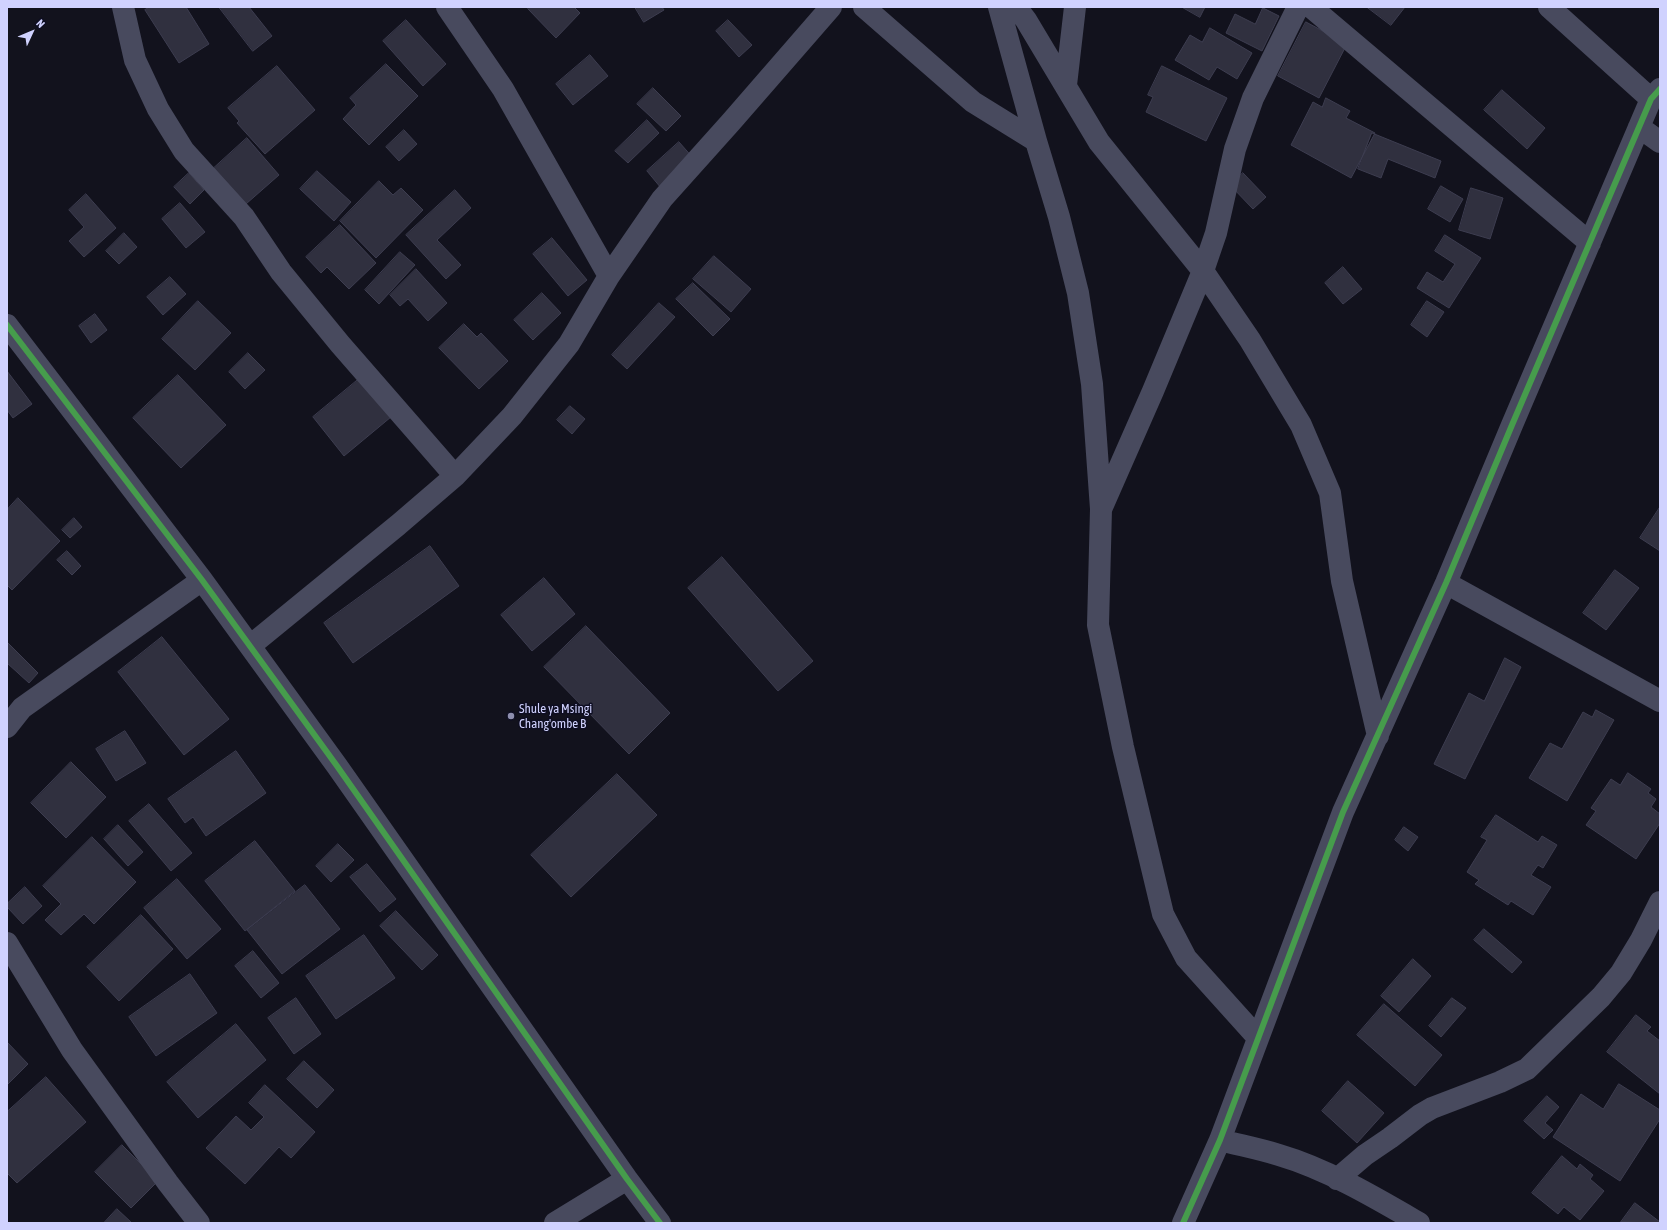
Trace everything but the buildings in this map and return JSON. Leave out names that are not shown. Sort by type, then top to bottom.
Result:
[{"type":"street","points":[[123,7],[135,60],[158,109],[184,152],[244,217],[281,272],[340,344],[455,476]]},
{"type":"street","points":[[447,7],[503,89],[609,276]]},
{"type":"street","points":[[250,646],[398,525],[455,476],[512,416],[564,350],[609,276],[662,199],[736,117],[831,7]]},
{"type":"street","points":[[864,7],[973,102],[1036,141]]},
{"type":"street","points":[[999,7],[1036,141],[1059,217],[1078,293],[1092,384],[1101,510],[1098,625],[1123,747],[1163,914],[1186,958],[1258,1038]]},
{"type":"street","points":[[1016,7],[1026,20],[1066,85],[1099,142],[1203,271],[1250,340],[1301,425],[1330,493],[1342,581],[1378,736]]},
{"type":"street","points":[[1066,85],[1075,7]]},
{"type":"street","points":[[1101,510],[1203,271],[1216,233],[1235,149],[1253,98],[1298,7]]},
{"type":"street","points":[[1311,7],[1590,243]]},
{"type":"street","points":[[1183,1223],[1220,1140],[1343,812],[1446,583],[1590,243],[1640,127],[1656,94],[1549,7]]},
{"type":"street","points":[[1640,127],[1660,142]]},
{"type":"street","points":[[7,325],[202,580],[250,646],[627,1179],[660,1223]]},
{"type":"street","points":[[7,727],[22,708],[202,580]]},
{"type":"street","points":[[1446,583],[1660,701]]},
{"type":"street","points":[[1337,1179],[1365,1155],[1432,1108],[1500,1082],[1527,1069],[1601,997],[1621,974],[1641,940],[1660,902]]},
{"type":"street","points":[[7,943],[72,1050],[168,1183],[199,1223]]},
{"type":"street","points":[[1220,1140],[1280,1155],[1337,1179],[1419,1223]]},
{"type":"street","points":[[555,1223],[627,1179]]},
{"type":"cycle path","points":[[1183,1223],[1220,1140],[1343,812],[1446,583],[1651,99],[1660,89]]},
{"type":"cycle path","points":[[7,325],[202,580],[337,766],[627,1179],[660,1223]]},
{"type":"place","name":"Shule ya Msingi Chang'ombe B","points":[[511,716]]}]
